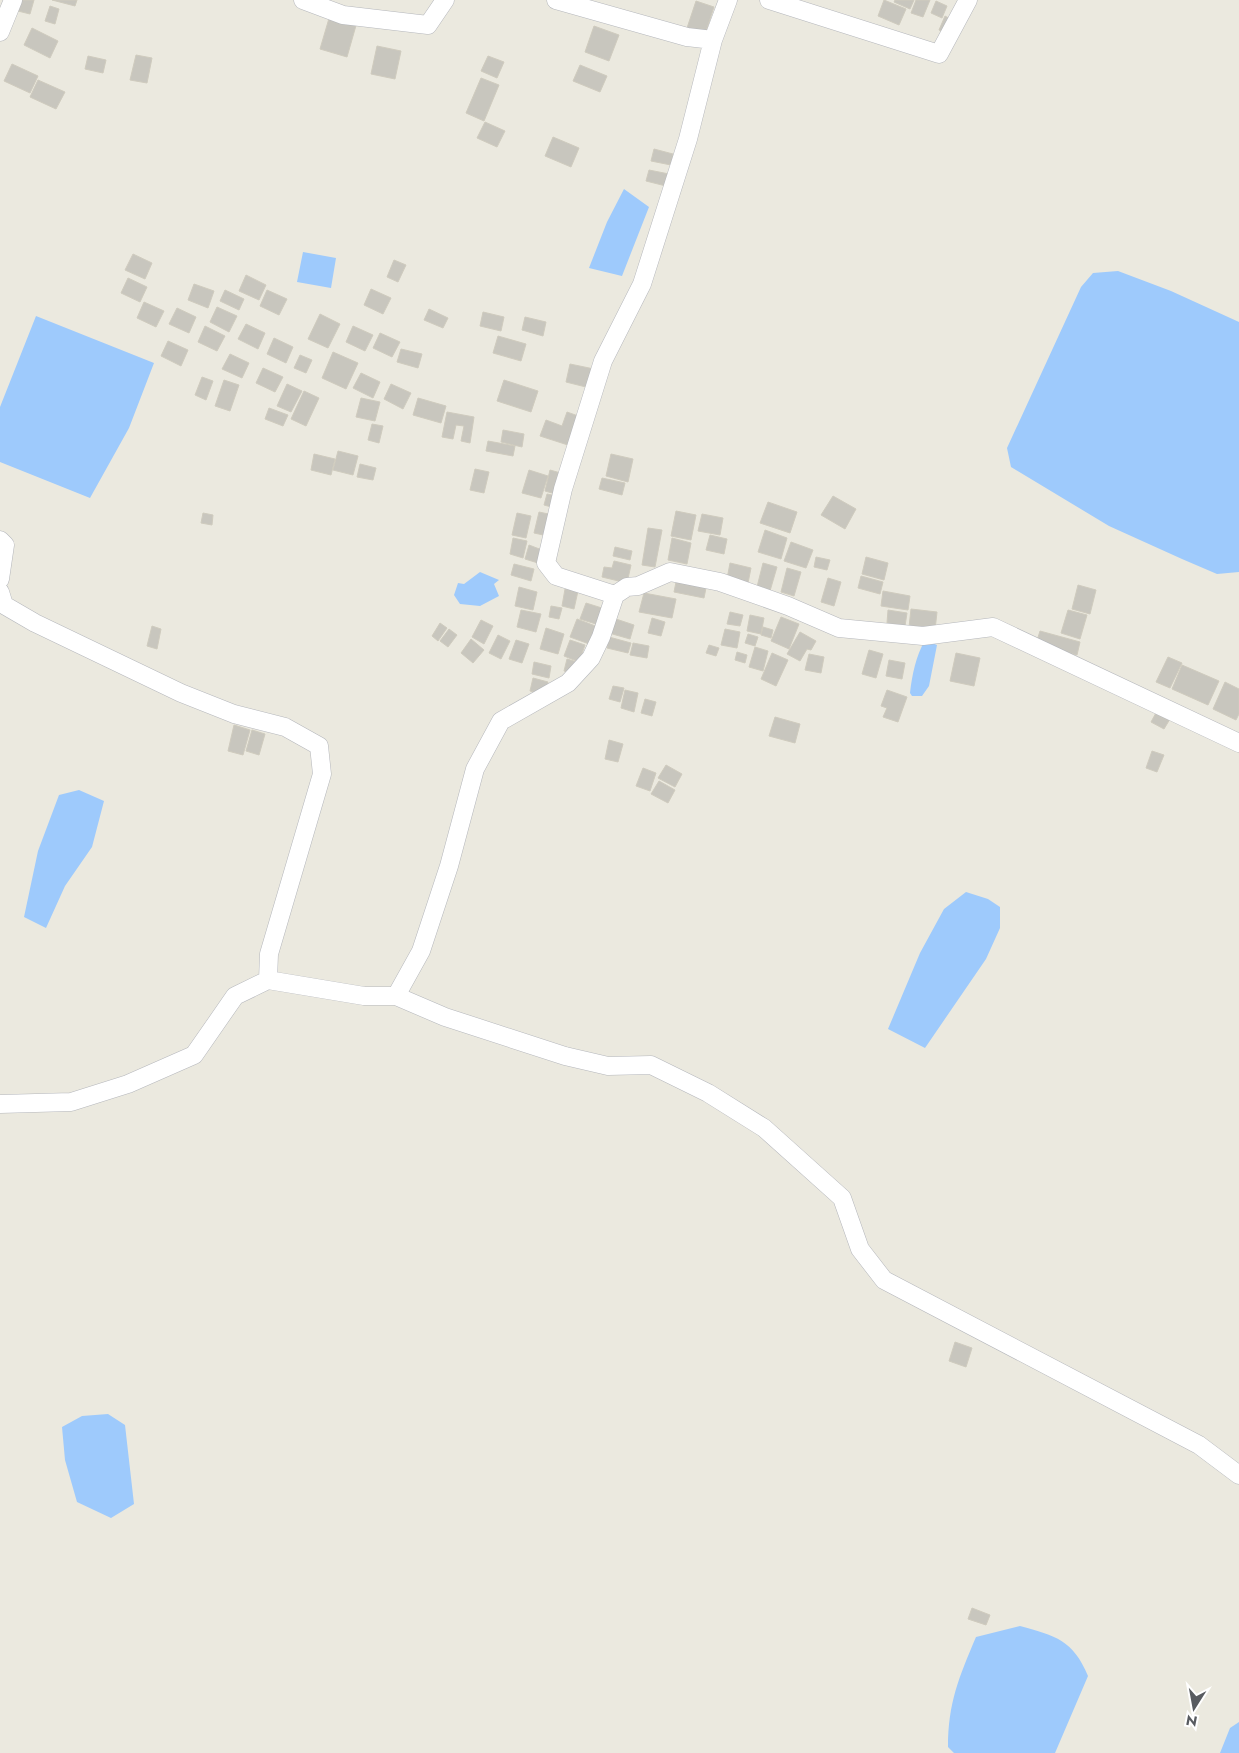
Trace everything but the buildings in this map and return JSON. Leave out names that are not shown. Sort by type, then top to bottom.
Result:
[{"type":"street","points":[[0,32],[13,0]]},
{"type":"street","points":[[303,0],[343,15],[428,24],[445,0]]},
{"type":"street","points":[[556,0],[687,37],[713,40]]},
{"type":"street","points":[[615,595],[556,576],[546,562],[563,489],[603,361],[642,284],[688,139],[713,40],[728,0]]},
{"type":"street","points":[[769,0],[939,54],[968,0]]},
{"type":"street","points":[[0,540],[5,545],[0,579]]},
{"type":"street","points":[[396,996],[421,951],[449,866],[475,769],[502,721],[568,684],[591,658],[602,637],[615,595],[627,587],[638,586],[670,572],[720,582],[788,606],[839,628],[923,636],[993,627],[1239,743]]},
{"type":"street","points":[[0,592],[4,605],[87,648],[181,693],[234,714],[285,727],[319,746],[322,774],[269,954],[268,980]]},
{"type":"street","points":[[0,1104],[71,1102],[128,1084],[194,1055],[235,996],[268,980],[364,996],[396,996],[445,1017],[565,1056],[608,1066],[651,1065],[708,1093],[764,1128],[842,1198],[860,1249],[884,1280],[1199,1445],[1239,1475]]},
{"type":"water","points":[[624,189],[649,207],[622,276],[589,268],[607,222]]},
{"type":"water","points":[[303,252],[336,258],[331,288],[297,282]]},
{"type":"water","points":[[1118,271],[1171,291],[1239,322],[1239,572],[1217,574],[1109,526],[1011,467],[1007,448],[1081,287],[1093,273]]},
{"type":"water","points":[[36,316],[154,363],[129,428],[90,498],[0,462],[0,407]]},
{"type":"water","points":[[480,572],[499,580],[494,584],[499,596],[480,606],[460,604],[454,595],[458,583],[464,584]]},
{"type":"water","points":[[925,640],[937,645],[929,686],[922,696],[912,696],[910,693],[913,673],[919,652]]},
{"type":"water","points":[[79,790],[104,801],[92,847],[65,886],[46,928],[24,917],[38,851],[59,795]]},
{"type":"water","points":[[966,892],[988,899],[1000,907],[1000,928],[986,959],[925,1048],[888,1029],[920,953],[944,909]]},
{"type":"water","points":[[108,1414],[125,1425],[134,1504],[111,1518],[77,1502],[65,1460],[62,1427],[82,1416]]},
{"type":"water","points":[[1020,1626],[1062,1641],[1076,1654],[1088,1676],[1055,1753],[954,1753],[948,1747],[952,1703],[976,1637]]},
{"type":"water","points":[[1239,1722],[1239,1753],[1220,1753],[1230,1728]]}]
